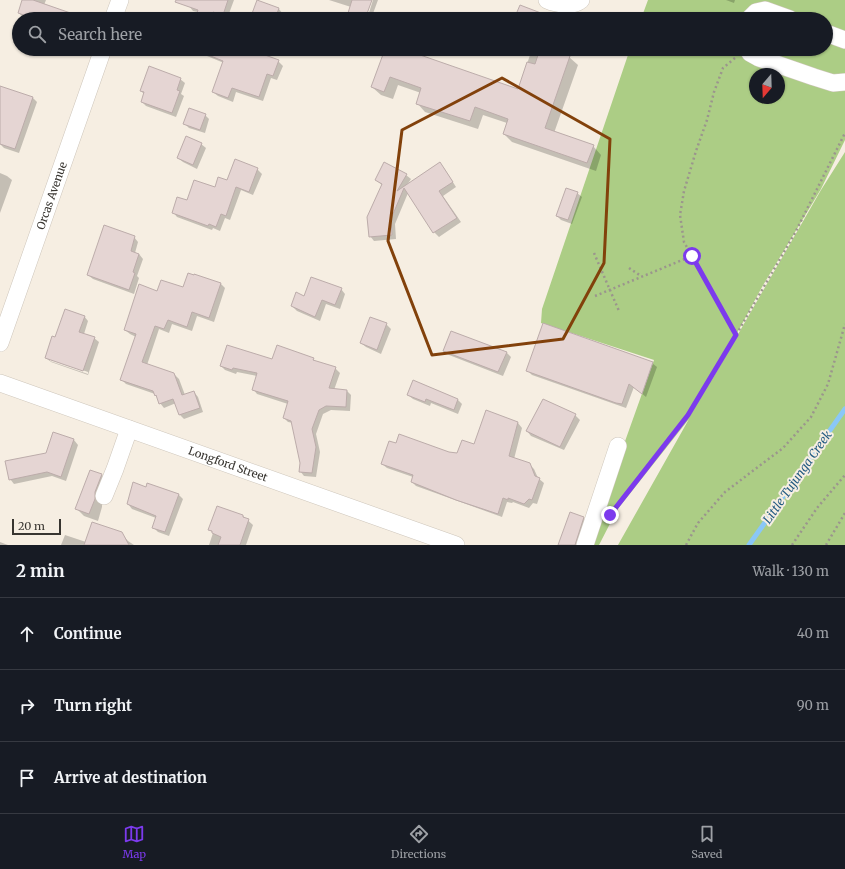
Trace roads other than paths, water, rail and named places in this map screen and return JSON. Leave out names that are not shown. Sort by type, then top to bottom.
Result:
[{"type":"street","points":[[116,12],[120,0]]},
{"type":"street","points":[[547,0],[551,2],[569,4],[581,0]]},
{"type":"street","points":[[756,12],[765,10],[771,12]]},
{"type":"street","points":[[833,36],[845,40]]},
{"type":"street","name":"Orcas Avenue","points":[[0,343],[101,56]]},
{"type":"street","points":[[756,56],[833,83],[845,82]]},
{"type":"street","name":"Longford Street","points":[[0,383],[456,545]]},
{"type":"street","points":[[104,496],[129,429]]},
{"type":"street","points":[[585,545],[618,446]]},
{"type":"waterway","name":"Little Tujunga Creek","points":[[749,545],[845,409]]}]
